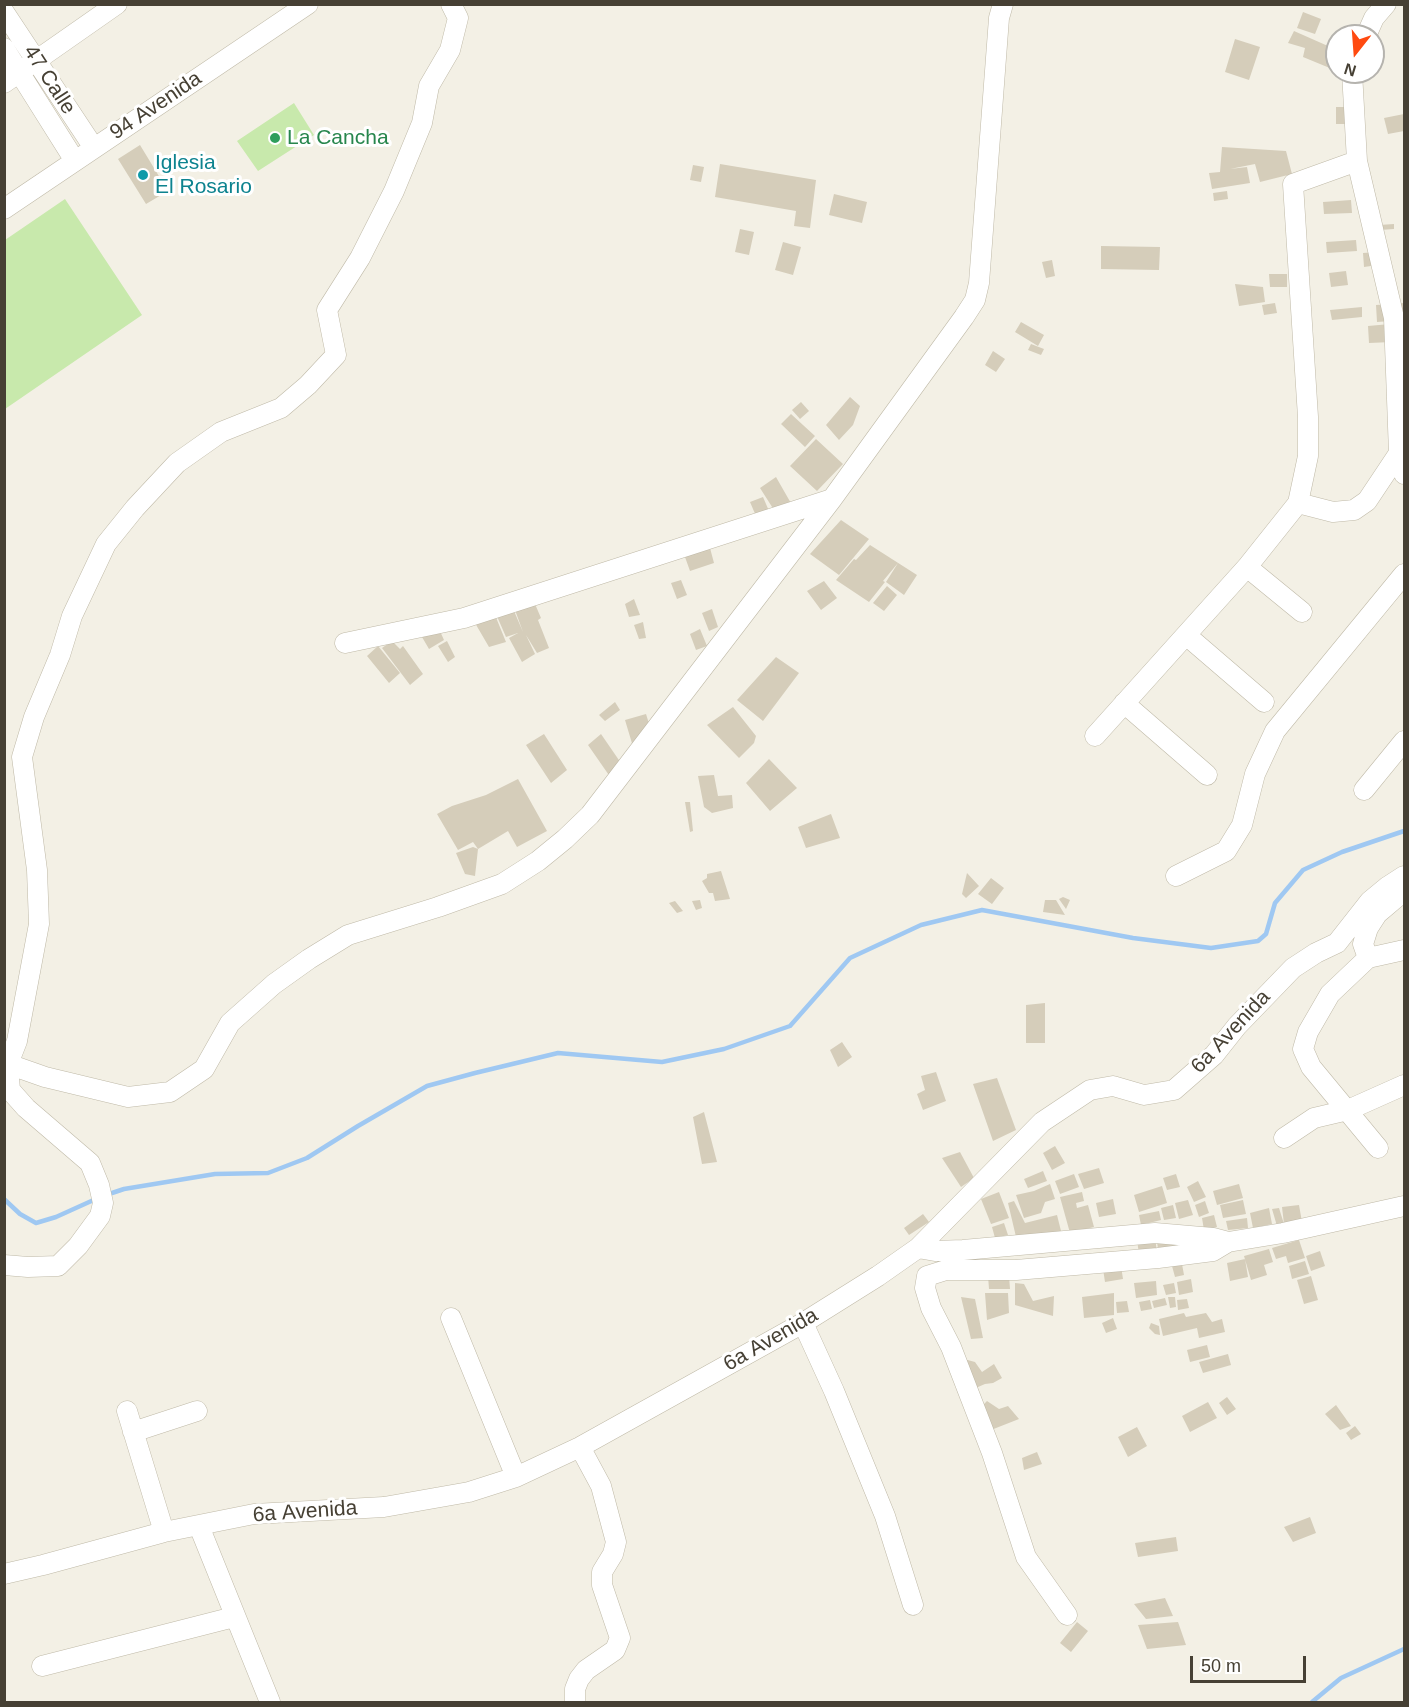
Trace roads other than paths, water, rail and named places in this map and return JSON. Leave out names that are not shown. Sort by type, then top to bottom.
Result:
[{"type":"street","points":[[12,77],[117,4]]},
{"type":"street","name":"94 Avenida","points":[[4,209],[308,4]]},
{"type":"street","points":[[4,1264],[28,1267],[58,1266],[78,1246],[100,1216],[101,1194],[90,1163],[26,1108],[10,1090],[8,1064],[17,1041],[39,924],[37,870],[22,758],[34,717],[60,655],[72,616],[106,544],[135,507],[177,463],[221,432],[281,408],[308,386],[336,355],[327,310],[360,258],[394,191],[422,123],[429,86],[450,50],[458,18],[451,4]]},
{"type":"street","points":[[8,1064],[45,1077],[128,1097],[170,1092],[204,1069],[230,1023],[274,984],[309,959],[348,935],[502,884],[538,861],[590,815],[832,499],[975,300],[979,283],[999,18],[1004,4]]},
{"type":"street","points":[[1371,24],[1386,4]]},
{"type":"street","name":"47 Calle","points":[[4,12],[94,148]]},
{"type":"street","name":"47 Calle","points":[[4,48],[12,77],[75,161]]},
{"type":"street","points":[[1353,84],[1357,161],[1394,318],[1399,453],[1404,474]]},
{"type":"street","points":[[1095,736],[1247,567],[1298,503],[1308,456],[1308,417],[1293,184],[1357,161]]},
{"type":"street","points":[[1298,503],[1333,512],[1354,510],[1367,501],[1399,453]]},
{"type":"street","points":[[345,643],[464,618],[832,499]]},
{"type":"street","points":[[1247,567],[1302,612]]},
{"type":"street","points":[[1176,876],[1226,851],[1242,825],[1255,774],[1275,731],[1404,574]]},
{"type":"street","points":[[1186,635],[1264,702]]},
{"type":"street","points":[[1124,703],[1207,775]]},
{"type":"street","points":[[1364,790],[1404,741]]},
{"type":"street","name":"6a Avenida","points":[[4,1574],[164,1532],[254,1514],[384,1507],[469,1492],[516,1476],[580,1447],[803,1323],[878,1276],[927,1250],[1042,1122],[1090,1090],[1113,1086],[1144,1095],[1174,1090],[1214,1055],[1237,1026],[1293,968],[1316,953],[1336,944],[1370,901],[1387,886],[1404,876]]},
{"type":"street","points":[[1368,958],[1363,944],[1368,928],[1377,914],[1404,891]]},
{"type":"street","points":[[1378,1148],[1311,1067],[1303,1049],[1308,1032],[1330,994],[1368,958],[1404,950]]},
{"type":"street","points":[[1284,1138],[1314,1118],[1348,1110],[1404,1085]]},
{"type":"street","points":[[1067,1615],[1026,1557],[992,1453],[951,1347],[931,1308],[925,1288],[927,1276],[946,1270],[1016,1270],[1214,1251],[1228,1242],[1283,1233],[1404,1206]]},
{"type":"street","points":[[927,1250],[1021,1246],[1155,1233],[1213,1238],[1228,1242]]},
{"type":"street","points":[[927,1250],[946,1270]]},
{"type":"street","points":[[451,1318],[516,1476]]},
{"type":"street","points":[[803,1323],[834,1391],[885,1516],[913,1605]]},
{"type":"street","points":[[133,1432],[197,1410]]},
{"type":"street","points":[[127,1411],[164,1532]]},
{"type":"street","points":[[575,1702],[575,1689],[579,1679],[586,1670],[615,1650],[620,1638],[602,1585],[602,1572],[614,1554],[616,1542],[601,1486],[580,1447]]},
{"type":"street","points":[[199,1526],[270,1702]]},
{"type":"street","points":[[42,1666],[234,1617]]},
{"type":"waterway","points":[[106,1195],[124,1189],[215,1174],[268,1173],[307,1158],[427,1086],[558,1053],[662,1062],[724,1049],[790,1026],[850,958],[921,925],[982,910],[1133,938],[1211,948],[1258,941],[1266,934],[1275,903],[1303,870],[1342,852],[1404,831]]},
{"type":"waterway","points":[[4,1199],[20,1214],[36,1223],[56,1217],[98,1198]]},
{"type":"waterway","points":[[1312,1702],[1341,1678],[1404,1649]]},
{"type":"place","name":"La Cancha","points":[[275,138]]},
{"type":"place","name":"Iglesia El Rosario","points":[[143,175]]}]
